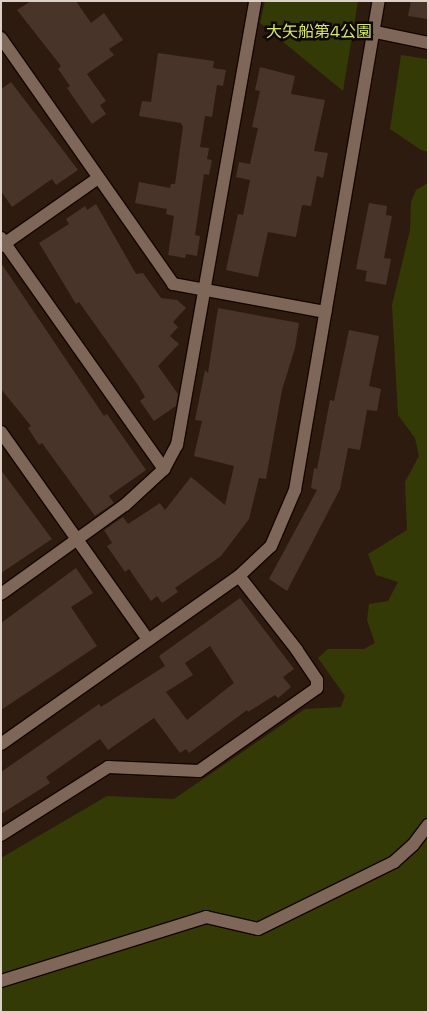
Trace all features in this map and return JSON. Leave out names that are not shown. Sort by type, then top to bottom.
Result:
[{"type":"street","points":[[1,594],[125,505],[164,469],[177,445],[254,1]]},
{"type":"street","points":[[1,744],[239,576],[271,546],[295,490],[376,32],[378,1]]},
{"type":"street","points":[[376,32],[428,43]]},
{"type":"street","points":[[1,38],[173,284],[204,291],[221,291],[325,312]]},
{"type":"street","points":[[98,178],[3,242],[164,469]]},
{"type":"street","points":[[1,432],[76,542],[148,640]]},
{"type":"street","points":[[1,834],[108,767],[199,771],[317,688],[317,680],[297,650],[239,576]]},
{"type":"street","points":[[1,981],[206,917],[258,929],[394,862],[413,845],[428,825]]},
{"type":"green space","name":"大矢船第4公園","points":[[265,1],[358,1],[343,91],[260,23]]},
{"type":"green space","points":[[401,55],[428,59],[428,152],[421,150],[390,129]]},
{"type":"green space","points":[[428,183],[428,1012],[1,1012],[1,858],[107,796],[174,799],[305,709],[341,707],[345,696],[318,658],[328,649],[364,649],[375,643],[367,620],[369,604],[388,601],[398,582],[376,575],[368,554],[407,530],[405,482],[419,456],[415,438],[398,415],[392,305],[410,230],[411,202],[416,190]]},
{"type":"building","points":[[31,1],[76,1],[91,23],[104,13],[123,40],[109,49],[114,55],[87,74],[106,101],[100,105],[106,114],[92,124],[67,88],[70,86],[58,69],[61,66],[17,10]]},
{"type":"building","points":[[411,1],[428,1],[428,19],[408,16]]},
{"type":"building","points":[[158,53],[214,61],[213,68],[226,70],[223,86],[217,85],[212,117],[205,116],[200,147],[209,148],[207,159],[212,160],[209,175],[204,174],[195,235],[200,236],[197,256],[186,254],[185,258],[168,255],[174,216],[166,214],[167,209],[135,203],[139,182],[170,188],[171,184],[175,184],[183,127],[181,123],[139,116],[142,101],[151,102]]},
{"type":"building","points":[[260,67],[295,76],[291,94],[325,100],[314,151],[328,153],[323,178],[317,176],[311,206],[302,205],[296,237],[268,232],[258,277],[226,270],[238,214],[243,215],[250,180],[236,177],[239,162],[250,164],[258,128],[252,127],[260,91],[255,90]]},
{"type":"building","points":[[11,82],[78,170],[56,185],[52,179],[12,207],[1,191],[1,89]]},
{"type":"building","points":[[369,203],[387,206],[386,215],[392,216],[384,258],[391,259],[386,285],[365,281],[367,271],[356,269]]},
{"type":"building","points":[[96,204],[136,274],[143,273],[161,298],[177,300],[186,308],[173,322],[178,327],[170,336],[179,344],[158,366],[178,394],[176,406],[154,421],[140,401],[145,397],[138,385],[79,302],[76,304],[39,243],[69,224],[66,219],[85,206],[87,210]]},
{"type":"building","points":[[1,263],[104,416],[107,414],[146,470],[109,496],[114,503],[95,516],[42,443],[39,445],[28,428],[31,426],[1,389]]},
{"type":"building","points":[[218,308],[299,323],[295,348],[282,390],[266,479],[259,478],[249,519],[221,556],[175,588],[178,592],[162,603],[157,596],[151,601],[129,569],[125,572],[107,546],[112,543],[104,530],[123,517],[128,524],[160,503],[165,510],[191,477],[225,505],[234,466],[194,456],[202,421],[195,420],[205,370],[208,373]]},
{"type":"building","points":[[349,330],[379,336],[369,386],[381,389],[377,411],[367,410],[360,450],[348,448],[340,489],[287,591],[269,579],[317,490],[311,488],[314,468],[317,469],[330,400],[334,401]]},
{"type":"building","points":[[1,470],[52,539],[1,573]]},
{"type":"building","points":[[76,568],[93,593],[71,607],[97,646],[1,710],[1,623]]},
{"type":"building","points":[[240,598],[294,669],[283,677],[291,687],[278,698],[275,695],[248,712],[247,710],[189,753],[186,749],[180,753],[154,718],[108,750],[100,739],[46,777],[50,783],[1,814],[1,772],[99,704],[101,707],[165,666],[159,656]],"holes":[[[210,646],[234,683],[187,720],[166,692],[193,675],[185,663]]]}]
